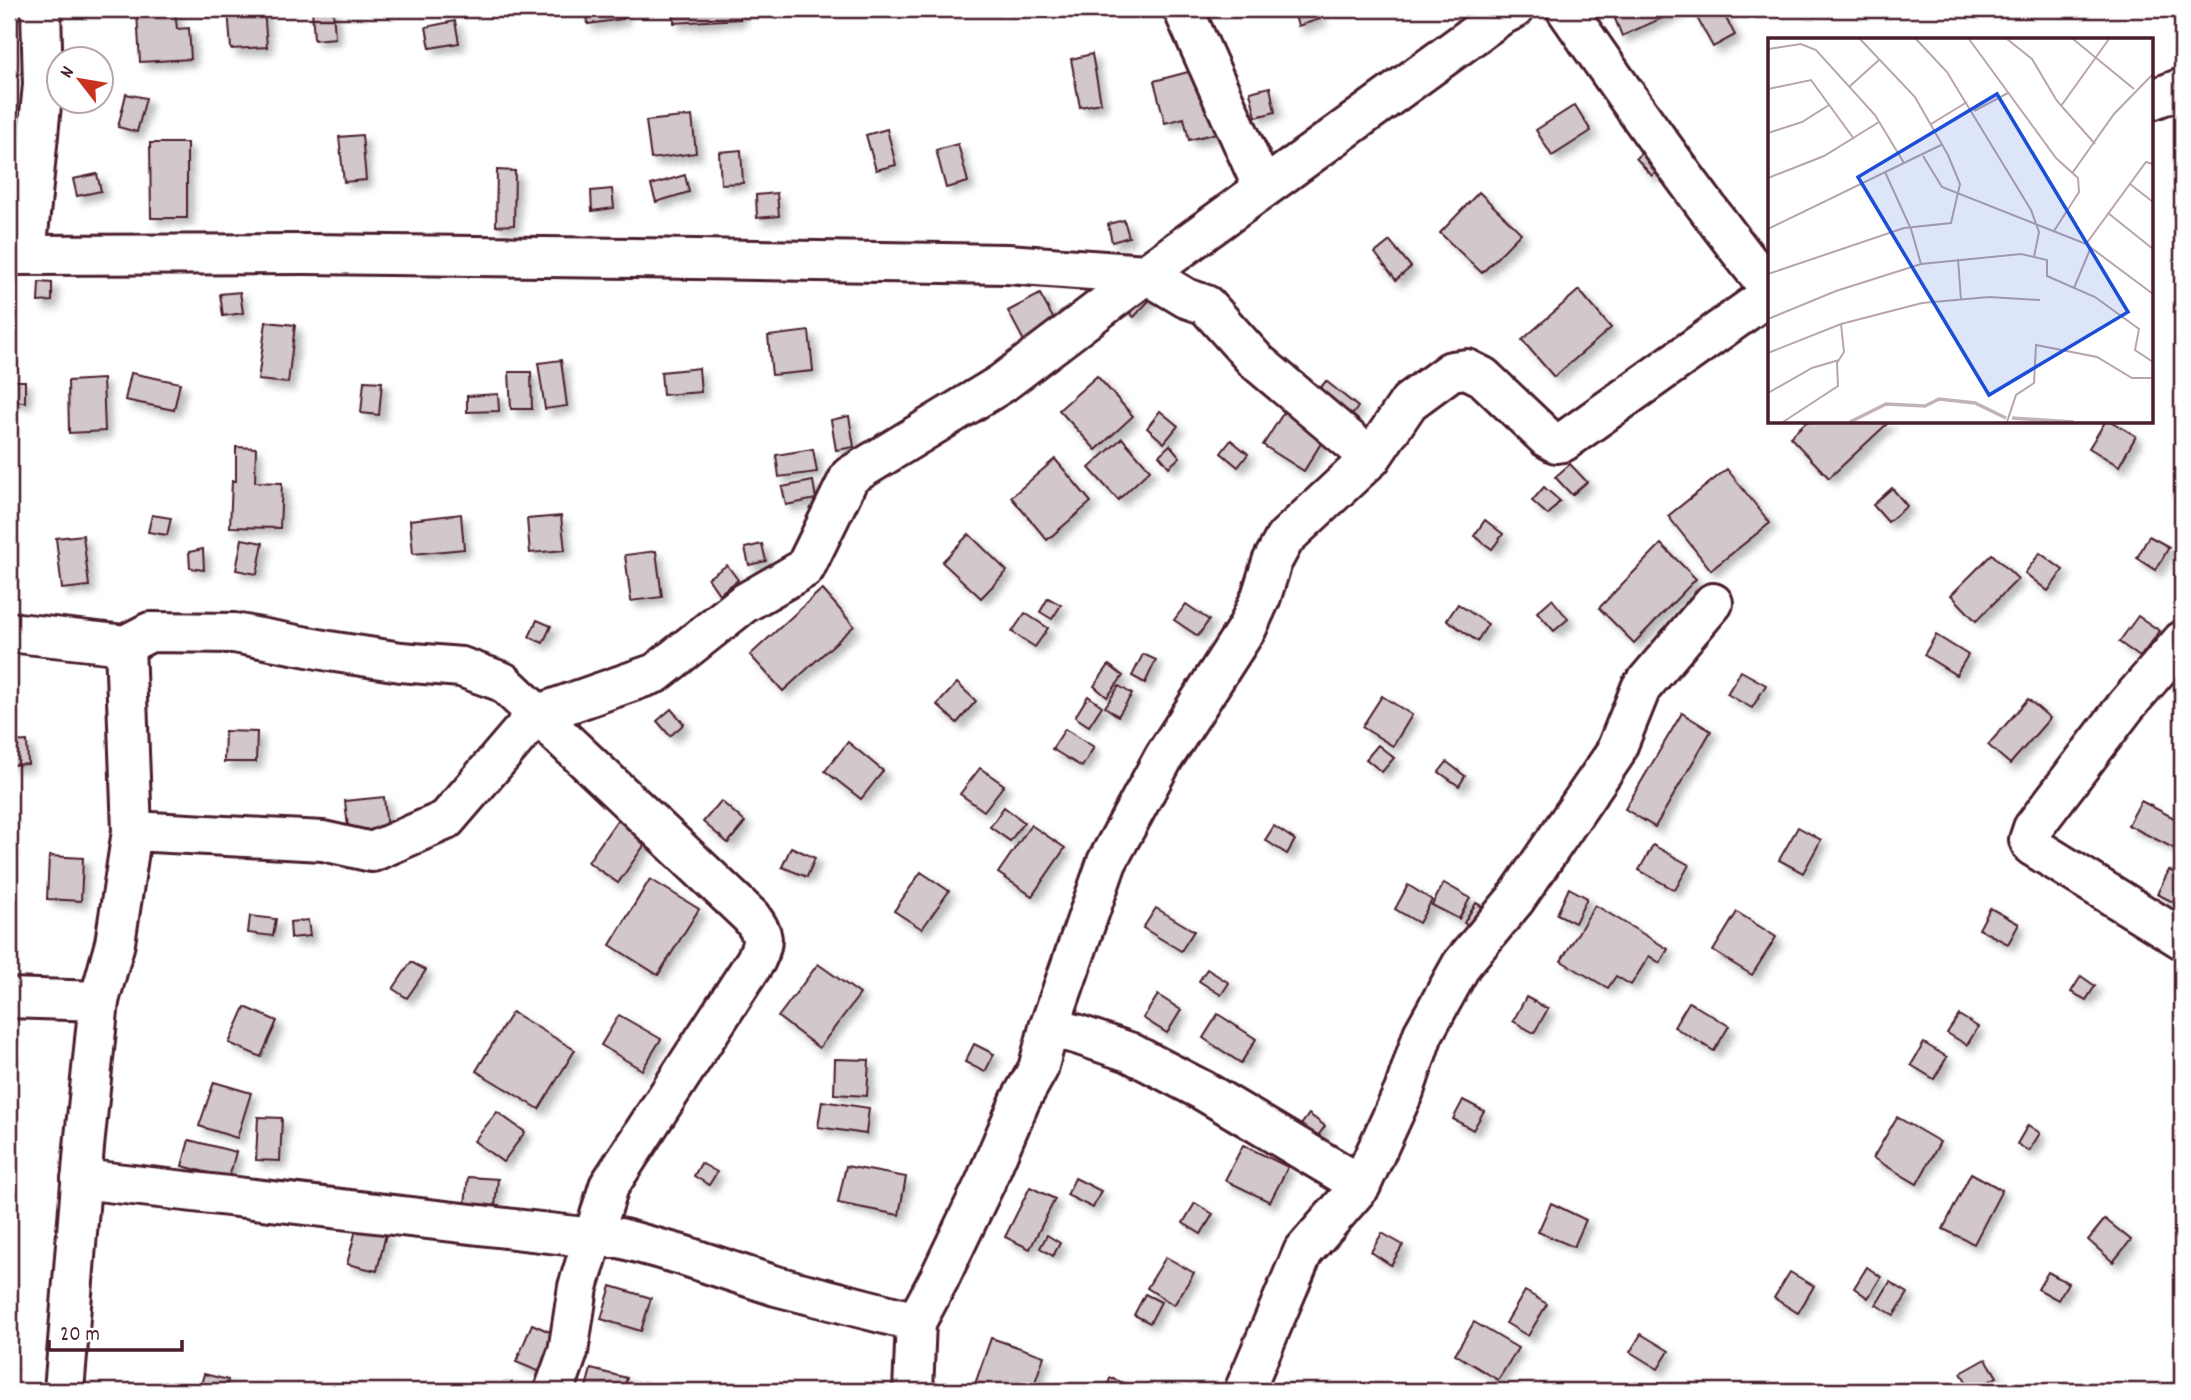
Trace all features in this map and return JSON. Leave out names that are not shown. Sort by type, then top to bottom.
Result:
[{"type":"street","points":[[41,9],[43,85],[17,254],[634,258],[1007,264],[1146,274],[1186,298],[1206,305],[1255,361],[1371,458]]},
{"type":"street","points":[[1183,9],[1263,188]]},
{"type":"street","points":[[1566,9],[1640,117],[1768,287]]},
{"type":"street","points":[[132,831],[323,841],[372,852],[446,820],[536,715],[656,673],[743,604],[805,568],[850,476],[1001,384],[1504,11]]},
{"type":"street","points":[[2152,100],[2182,88]]},
{"type":"street","points":[[914,1391],[916,1322],[985,1183],[1020,1101],[1038,1069],[1049,1028],[1107,862],[1164,757],[1247,628],[1261,597],[1272,562],[1285,538],[1371,458],[1409,402],[1451,371],[1467,369],[1483,377],[1547,438],[1556,443],[1563,442],[1768,296]]},
{"type":"street","points":[[1244,1391],[1303,1252],[1362,1185],[1405,1091],[1423,1034],[1462,964],[1515,900],[1614,755],[1641,688],[1713,603]]},
{"type":"street","points":[[9,632],[125,645],[150,632],[234,633],[401,662],[461,667],[503,682],[751,917],[761,932],[762,945],[756,960],[610,1186],[578,1287],[568,1352],[554,1391]]},
{"type":"street","points":[[2182,641],[2126,706],[2033,828],[2029,840],[2032,846],[2182,939]]},
{"type":"street","points":[[64,1391],[99,1001],[115,943],[132,831],[125,645]]},
{"type":"street","points":[[9,998],[99,1001]]},
{"type":"street","points":[[1049,1028],[1129,1052],[1202,1090],[1362,1185]]},
{"type":"street","points":[[81,1179],[593,1238],[620,1238],[776,1286],[916,1322]]},
{"type":"building","points":[[228,9],[264,9],[267,47],[231,49]]},
{"type":"building","points":[[312,9],[333,9],[335,38],[314,40]]},
{"type":"building","points":[[586,9],[622,9],[623,19],[588,24]]},
{"type":"building","points":[[674,9],[740,9],[740,19],[674,23]]},
{"type":"building","points":[[1293,9],[1317,9],[1320,19],[1298,26]]},
{"type":"building","points":[[1625,9],[1678,11],[1622,36],[1613,14]]},
{"type":"building","points":[[1709,9],[1721,9],[1735,35],[1713,47],[1696,16]]},
{"type":"building","points":[[175,11],[177,29],[189,28],[191,59],[140,62],[137,13]]},
{"type":"building","points":[[455,21],[459,43],[430,48],[426,27]]},
{"type":"building","points":[[1092,54],[1101,103],[1080,107],[1071,59]]},
{"type":"building","points":[[1207,67],[1224,131],[1189,140],[1184,118],[1165,123],[1154,81]]},
{"type":"building","points":[[1270,87],[1275,112],[1256,117],[1250,92]]},
{"type":"building","points":[[126,94],[146,98],[137,132],[118,127]]},
{"type":"building","points":[[1575,105],[1591,131],[1552,156],[1536,130]]},
{"type":"building","points":[[692,116],[696,153],[651,159],[646,121]]},
{"type":"building","points":[[887,129],[896,165],[876,170],[866,135]]},
{"type":"building","points":[[362,135],[366,180],[344,182],[339,137]]},
{"type":"building","points":[[1653,142],[1669,160],[1652,176],[1636,158]]},
{"type":"building","points":[[150,143],[187,143],[187,218],[151,218]]},
{"type":"building","points":[[958,144],[968,182],[946,188],[936,150]]},
{"type":"building","points":[[741,150],[743,183],[721,184],[719,152]]},
{"type":"building","points":[[497,170],[515,171],[514,225],[496,226]]},
{"type":"building","points":[[97,174],[101,191],[77,196],[73,179]]},
{"type":"building","points":[[685,175],[689,192],[656,202],[651,185]]},
{"type":"building","points":[[612,189],[614,208],[592,211],[591,191]]},
{"type":"building","points":[[1479,192],[1521,233],[1482,273],[1440,233]]},
{"type":"building","points":[[777,193],[779,216],[757,218],[756,195]]},
{"type":"building","points":[[1124,220],[1129,237],[1112,242],[1108,224]]},
{"type":"building","points":[[1390,241],[1411,267],[1396,280],[1375,253]]},
{"type":"building","points":[[39,282],[52,283],[52,301],[38,302]]},
{"type":"building","points":[[1143,286],[1154,295],[1134,317],[1123,307]]},
{"type":"building","points":[[1579,290],[1611,328],[1554,377],[1522,340]]},
{"type":"building","points":[[240,292],[243,313],[223,316],[220,294]]},
{"type":"building","points":[[1040,294],[1058,327],[1026,345],[1008,311]]},
{"type":"building","points":[[266,322],[295,325],[288,383],[258,380]]},
{"type":"building","points":[[809,331],[813,371],[772,375],[768,336]]},
{"type":"building","points":[[561,360],[567,406],[545,409],[538,363]]},
{"type":"building","points":[[699,368],[701,392],[663,395],[661,372]]},
{"type":"building","points":[[509,372],[531,372],[532,409],[511,409]]},
{"type":"building","points":[[131,373],[180,383],[174,410],[125,400]]},
{"type":"building","points":[[1097,376],[1133,416],[1096,450],[1059,410]]},
{"type":"building","points":[[103,379],[105,431],[69,433],[68,381]]},
{"type":"building","points":[[9,381],[25,381],[25,402],[9,401]]},
{"type":"building","points":[[364,381],[382,382],[379,415],[361,413]]},
{"type":"building","points":[[1326,381],[1358,407],[1345,425],[1311,399]]},
{"type":"building","points":[[498,394],[499,411],[467,412],[467,396]]},
{"type":"building","points":[[1289,404],[1329,430],[1304,471],[1263,445]]},
{"type":"building","points":[[1160,411],[1178,426],[1164,443],[1147,428]]},
{"type":"building","points":[[849,416],[854,447],[836,450],[831,420]]},
{"type":"building","points":[[1804,424],[1887,424],[1829,478],[1790,437]]},
{"type":"building","points":[[2104,424],[2115,424],[2136,436],[2119,466],[2089,448]]},
{"type":"building","points":[[1122,438],[1150,470],[1118,500],[1089,468]]},
{"type":"building","points":[[1231,440],[1248,454],[1238,467],[1221,453]]},
{"type":"building","points":[[1170,445],[1180,457],[1169,467],[1159,455]]},
{"type":"building","points":[[236,447],[256,448],[255,482],[282,483],[280,528],[230,527],[232,481],[236,481]]},
{"type":"building","points":[[813,449],[817,472],[779,477],[776,455]]},
{"type":"building","points":[[1055,459],[1091,502],[1047,540],[1011,497]]},
{"type":"building","points":[[1570,464],[1587,482],[1572,495],[1555,477]]},
{"type":"building","points":[[1727,469],[1770,523],[1711,570],[1668,516]]},
{"type":"building","points":[[813,481],[816,499],[786,505],[782,487]]},
{"type":"building","points":[[1544,487],[1560,501],[1548,515],[1532,501]]},
{"type":"building","points":[[1892,488],[1907,506],[1888,522],[1873,505]]},
{"type":"building","points":[[461,514],[464,549],[413,554],[410,520]]},
{"type":"building","points":[[152,515],[171,518],[167,535],[148,532]]},
{"type":"building","points":[[561,516],[565,550],[530,553],[527,519]]},
{"type":"building","points":[[1485,520],[1503,534],[1492,549],[1474,536]]},
{"type":"building","points":[[969,534],[1007,571],[981,598],[942,562]]},
{"type":"building","points":[[83,535],[89,586],[62,589],[56,538]]},
{"type":"building","points":[[2149,536],[2169,547],[2156,570],[2137,558]]},
{"type":"building","points":[[242,539],[263,543],[257,574],[236,570]]},
{"type":"building","points":[[762,544],[766,561],[749,565],[745,548]]},
{"type":"building","points":[[1661,544],[1696,579],[1634,643],[1599,608]]},
{"type":"building","points":[[203,549],[204,570],[190,568],[189,552]]},
{"type":"building","points":[[656,551],[662,597],[631,601],[625,555]]},
{"type":"building","points":[[2040,553],[2063,570],[2048,591],[2025,573]]},
{"type":"building","points":[[1992,554],[2018,579],[1976,621],[1951,595]]},
{"type":"building","points":[[727,565],[738,580],[719,594],[708,578]]},
{"type":"building","points":[[822,589],[854,626],[783,691],[750,655]]},
{"type":"building","points":[[1048,598],[1061,605],[1052,619],[1040,612]]},
{"type":"building","points":[[1552,599],[1568,619],[1554,631],[1537,612]]},
{"type":"building","points":[[1186,604],[1209,620],[1198,636],[1174,620]]},
{"type":"building","points":[[1458,604],[1488,624],[1477,641],[1447,620]]},
{"type":"building","points":[[1025,613],[1048,628],[1035,647],[1012,632]]},
{"type":"building","points":[[2138,616],[2160,631],[2140,657],[2119,642]]},
{"type":"building","points":[[537,620],[551,626],[543,643],[529,637]]},
{"type":"building","points":[[1936,635],[1968,655],[1956,675],[1924,655]]},
{"type":"building","points":[[1143,654],[1156,660],[1145,683],[1132,676]]},
{"type":"building","points":[[1109,665],[1123,676],[1107,697],[1094,686]]},
{"type":"building","points":[[1741,671],[1766,685],[1752,708],[1727,694]]},
{"type":"building","points":[[957,683],[976,701],[957,723],[937,705]]},
{"type":"building","points":[[1119,686],[1132,694],[1118,716],[1105,707]]},
{"type":"building","points":[[1088,696],[1102,706],[1089,726],[1075,717]]},
{"type":"building","points":[[1382,696],[1412,715],[1393,746],[1362,727]]},
{"type":"building","points":[[2028,699],[2050,718],[2010,764],[1988,745]]},
{"type":"building","points":[[671,709],[684,724],[670,736],[657,721]]},
{"type":"building","points":[[1682,713],[1711,731],[1655,827],[1625,809]]},
{"type":"building","points":[[1065,729],[1094,747],[1082,767],[1052,749]]},
{"type":"building","points":[[225,731],[257,732],[256,762],[224,762]]},
{"type":"building","points":[[27,741],[28,764],[10,765],[9,742]]},
{"type":"building","points":[[848,742],[883,771],[861,799],[825,771]]},
{"type":"building","points":[[1378,745],[1394,758],[1382,772],[1366,759]]},
{"type":"building","points":[[1447,762],[1465,776],[1459,786],[1439,772]]},
{"type":"building","points":[[980,768],[1004,785],[984,811],[960,794]]},
{"type":"building","points":[[384,797],[387,831],[349,836],[345,801]]},
{"type":"building","points":[[721,801],[745,822],[728,843],[703,822]]},
{"type":"building","points":[[2141,801],[2182,822],[2181,852],[2128,825]]},
{"type":"building","points":[[1004,807],[1024,822],[1010,841],[990,827]]},
{"type":"building","points":[[620,816],[650,837],[618,883],[588,862]]},
{"type":"building","points":[[1031,825],[1065,848],[1032,896],[998,873]]},
{"type":"building","points":[[1274,826],[1295,840],[1287,854],[1265,840]]},
{"type":"building","points":[[1798,827],[1821,840],[1803,873],[1779,860]]},
{"type":"building","points":[[1653,845],[1689,865],[1675,890],[1639,870]]},
{"type":"building","points":[[791,847],[815,858],[807,877],[782,867]]},
{"type":"building","points":[[49,856],[83,858],[81,901],[47,899]]},
{"type":"building","points":[[2169,870],[2182,877],[2182,894],[2177,904],[2157,894]]},
{"type":"building","points":[[921,872],[949,891],[922,929],[894,911]]},
{"type":"building","points":[[650,879],[699,909],[658,975],[610,945]]},
{"type":"building","points":[[1444,883],[1470,898],[1459,919],[1432,905]]},
{"type":"building","points":[[1408,885],[1432,900],[1419,923],[1395,909]]},
{"type":"building","points":[[1569,888],[1587,898],[1575,923],[1557,914]]},
{"type":"building","points":[[1476,903],[1487,909],[1475,930],[1464,923]]},
{"type":"building","points":[[1595,905],[1668,949],[1660,963],[1649,956],[1631,985],[1616,976],[1608,988],[1561,961]]},
{"type":"building","points":[[1156,908],[1194,931],[1181,951],[1143,928]]},
{"type":"building","points":[[1990,908],[2019,924],[2008,944],[1979,929]]},
{"type":"building","points":[[1737,912],[1776,937],[1752,975],[1713,951]]},
{"type":"building","points":[[250,916],[276,919],[273,936],[248,933]]},
{"type":"building","points":[[308,920],[310,936],[291,938],[290,922]]},
{"type":"building","points":[[411,962],[426,970],[407,998],[393,989]]},
{"type":"building","points":[[818,964],[860,994],[819,1048],[778,1017]]},
{"type":"building","points":[[1207,969],[1229,983],[1221,995],[1199,981]]},
{"type":"building","points":[[2081,976],[2095,986],[2086,1000],[2071,992]]},
{"type":"building","points":[[1158,995],[1181,1010],[1167,1033],[1143,1018]]},
{"type":"building","points":[[1526,997],[1548,1009],[1534,1033],[1513,1021]]},
{"type":"building","points":[[1689,1002],[1729,1026],[1714,1051],[1674,1027]]},
{"type":"building","points":[[245,1007],[277,1021],[261,1057],[229,1043]]},
{"type":"building","points":[[512,1012],[575,1050],[539,1109],[476,1071]]},
{"type":"building","points":[[1218,1014],[1256,1039],[1241,1063],[1203,1038]]},
{"type":"building","points":[[619,1015],[661,1039],[642,1070],[601,1045]]},
{"type":"building","points":[[1959,1015],[1978,1027],[1967,1045],[1947,1033]]},
{"type":"building","points":[[1924,1043],[1947,1057],[1934,1079],[1911,1065]]},
{"type":"building","points":[[974,1044],[994,1054],[985,1072],[965,1062]]},
{"type":"building","points":[[835,1059],[869,1060],[867,1096],[834,1094]]},
{"type":"building","points":[[214,1082],[251,1093],[237,1138],[199,1126]]},
{"type":"building","points":[[1463,1100],[1484,1111],[1473,1130],[1453,1119]]},
{"type":"building","points":[[822,1101],[869,1108],[866,1134],[818,1127]]},
{"type":"building","points":[[497,1112],[525,1132],[503,1162],[474,1141]]},
{"type":"building","points":[[1309,1114],[1325,1126],[1315,1140],[1298,1129]]},
{"type":"building","points":[[258,1117],[282,1118],[280,1161],[256,1160]]},
{"type":"building","points":[[1897,1117],[1940,1142],[1917,1184],[1873,1158]]},
{"type":"building","points":[[2028,1125],[2040,1133],[2029,1151],[2017,1144]]},
{"type":"building","points":[[189,1140],[236,1152],[229,1178],[182,1166]]},
{"type":"building","points":[[1243,1145],[1288,1167],[1270,1202],[1225,1180]]},
{"type":"building","points":[[701,1163],[717,1172],[709,1185],[694,1176]]},
{"type":"building","points":[[846,1166],[906,1177],[899,1215],[838,1203]]},
{"type":"building","points":[[1971,1173],[2002,1190],[1974,1244],[1943,1229]]},
{"type":"building","points":[[468,1177],[498,1179],[495,1206],[465,1204]]},
{"type":"building","points":[[1075,1178],[1101,1191],[1093,1208],[1067,1195]]},
{"type":"building","points":[[1030,1187],[1055,1199],[1030,1249],[1005,1237]]},
{"type":"building","points":[[1195,1203],[1213,1214],[1201,1234],[1183,1223]]},
{"type":"building","points":[[1551,1203],[1586,1220],[1574,1247],[1538,1232]]},
{"type":"building","points":[[2105,1219],[2131,1240],[2113,1262],[2088,1240]]},
{"type":"building","points":[[357,1226],[386,1234],[377,1271],[347,1264]]},
{"type":"building","points":[[1382,1233],[1403,1245],[1391,1265],[1371,1252]]},
{"type":"building","points":[[1047,1235],[1060,1243],[1053,1256],[1040,1248]]},
{"type":"building","points":[[1166,1257],[1194,1273],[1174,1305],[1147,1288]]},
{"type":"building","points":[[1867,1267],[1881,1277],[1868,1298],[1854,1288]]},
{"type":"building","points":[[1790,1272],[1814,1286],[1798,1313],[1774,1298]]},
{"type":"building","points":[[2048,1272],[2068,1283],[2058,1300],[2038,1289]]},
{"type":"building","points":[[1890,1282],[1908,1293],[1894,1315],[1876,1305]]},
{"type":"building","points":[[611,1286],[651,1298],[641,1331],[601,1319]]},
{"type":"building","points":[[1525,1291],[1547,1304],[1528,1336],[1506,1323]]},
{"type":"building","points":[[1145,1294],[1161,1302],[1150,1323],[1134,1315]]},
{"type":"building","points":[[1474,1322],[1518,1348],[1498,1380],[1455,1354]]},
{"type":"building","points":[[532,1324],[561,1337],[545,1374],[516,1362]]},
{"type":"building","points":[[1641,1334],[1669,1351],[1658,1369],[1630,1352]]},
{"type":"building","points":[[991,1338],[1044,1356],[1032,1391],[985,1391],[974,1387]]},
{"type":"building","points":[[1986,1359],[1997,1377],[1972,1391],[1961,1373]]},
{"type":"building","points":[[591,1369],[627,1378],[623,1391],[585,1391]]},
{"type":"building","points":[[204,1374],[228,1380],[225,1391],[199,1391]]},
{"type":"building","points":[[1110,1378],[1147,1391],[1106,1391]]}]
